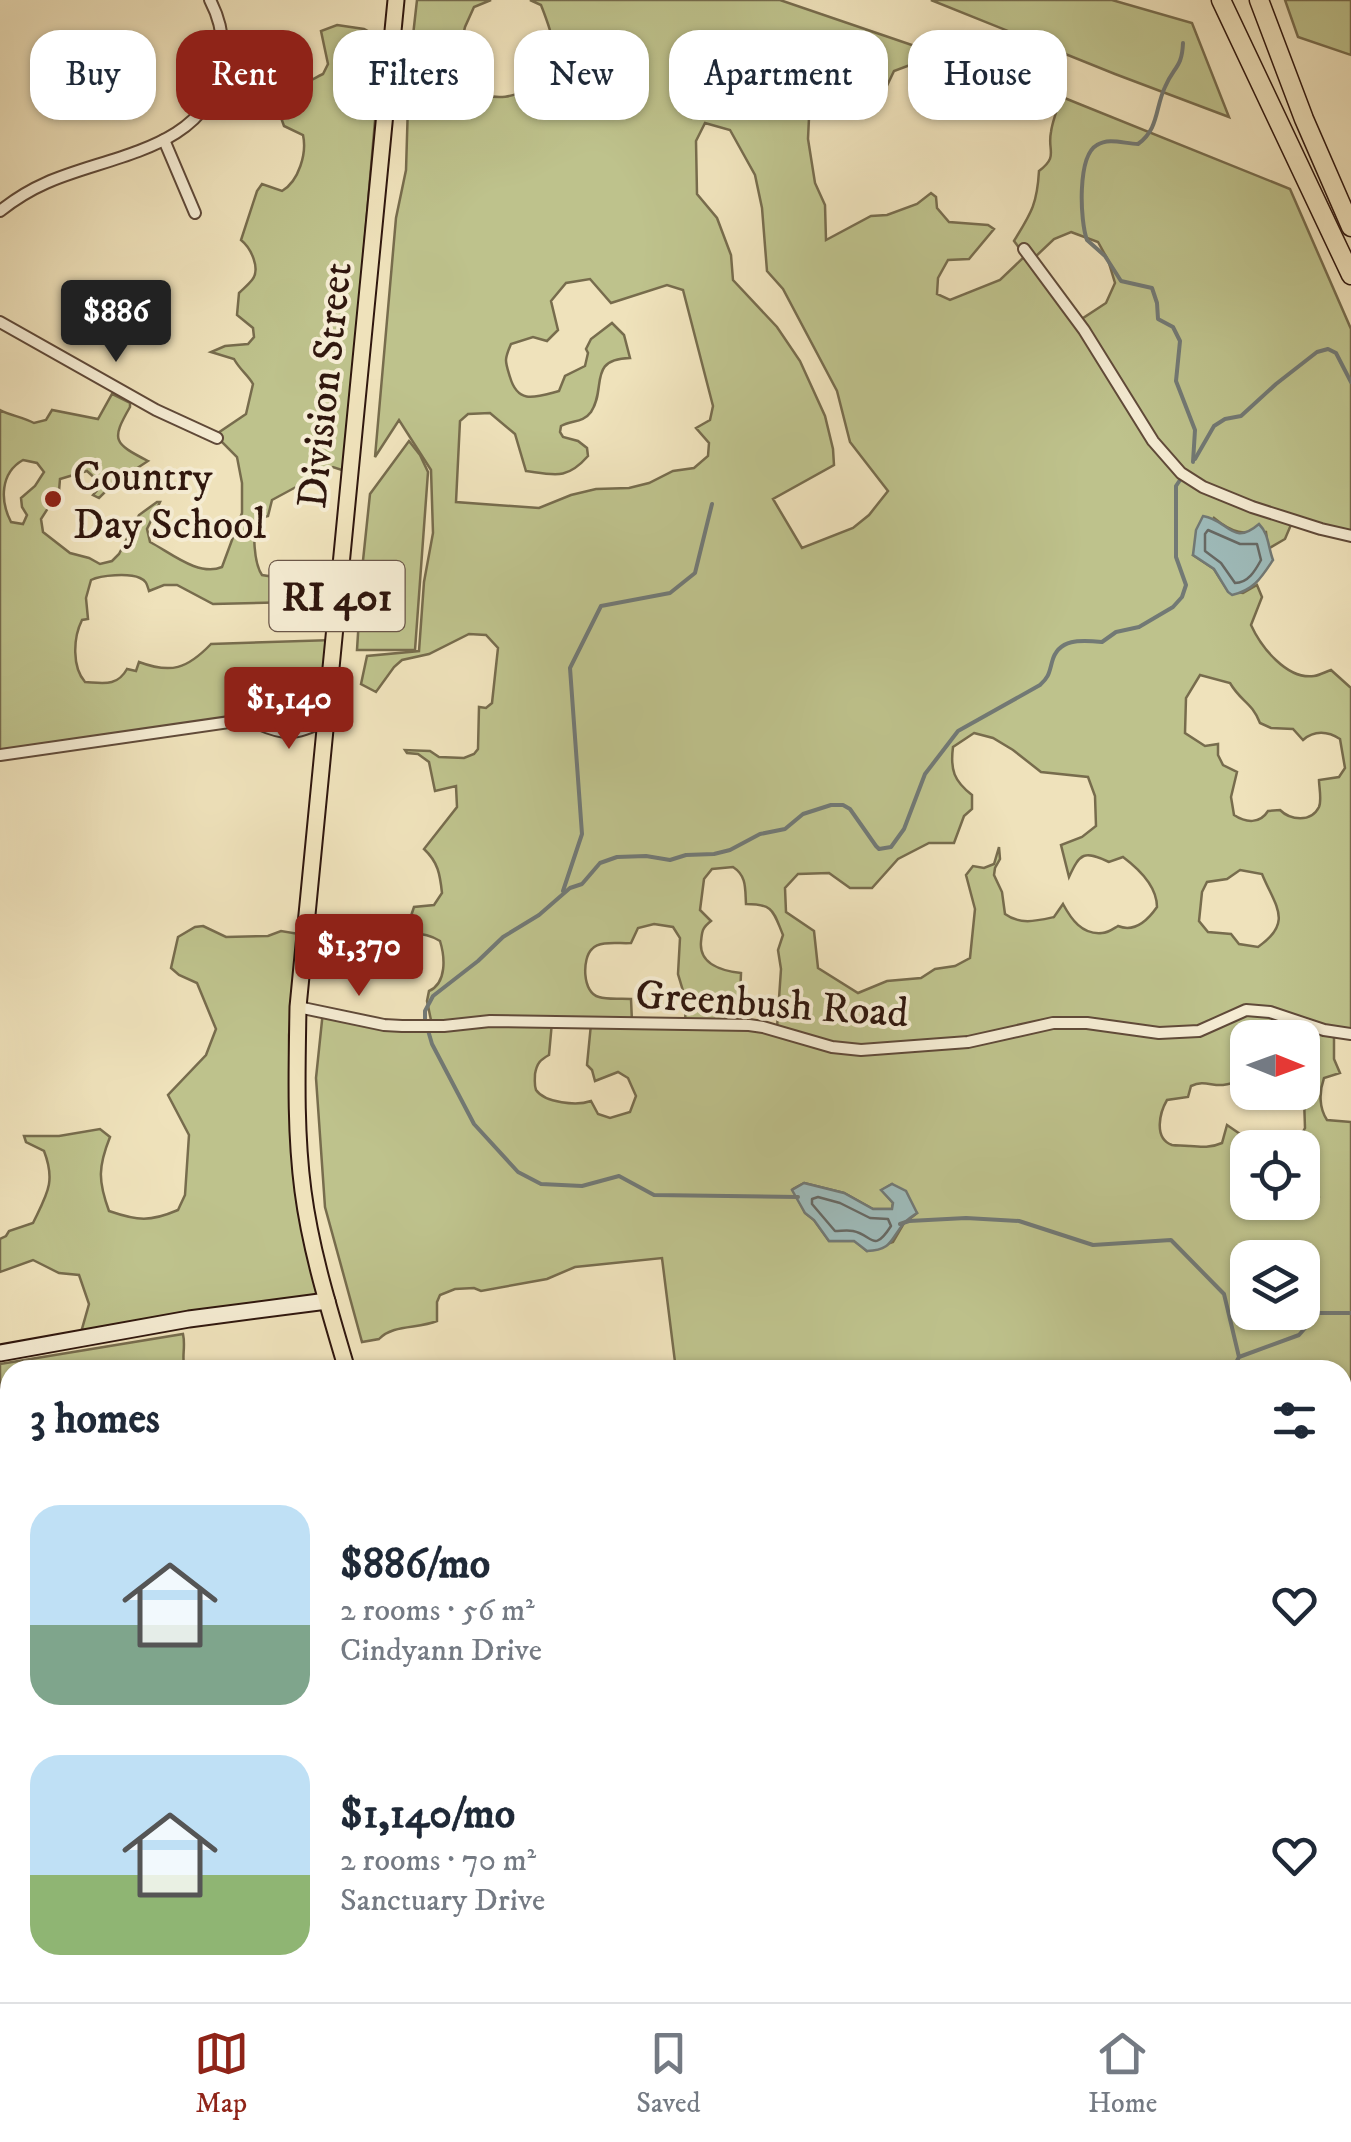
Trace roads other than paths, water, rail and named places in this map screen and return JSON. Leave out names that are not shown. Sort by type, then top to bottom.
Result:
[{"type":"highway","points":[[1221,0],[1351,275]]},
{"type":"highway","points":[[1259,0],[1351,227]]},
{"type":"main road","name":"Division Street","points":[[344,1360],[326,1301],[304,1193],[296,1102],[298,1008],[396,0]]},
{"type":"street","points":[[0,211],[47,182],[164,140],[197,118],[219,81],[222,42],[210,0]]},
{"type":"street","points":[[164,140],[195,212]]},
{"type":"street","points":[[1024,250],[1084,330],[1153,442],[1180,473],[1252,506],[1351,536]]},
{"type":"street","points":[[0,322],[156,410],[217,438]]},
{"type":"street","points":[[0,755],[310,712],[325,720]]},
{"type":"street","points":[[251,720],[278,733],[308,730],[325,720]]},
{"type":"street","name":"Greenbush Road","points":[[298,1008],[417,1026],[490,1021],[763,1027],[832,1047],[875,1050],[968,1042],[1053,1023],[1159,1033],[1199,1031],[1246,1010],[1270,1012],[1324,1030],[1351,1034]]},
{"type":"street","points":[[0,1353],[189,1319],[326,1301]]},
{"type":"water","points":[[1203,516],[1236,533],[1259,524],[1265,532],[1273,560],[1261,578],[1246,590],[1232,595],[1214,569],[1193,555],[1196,530]]},
{"type":"water","points":[[804,1183],[844,1193],[873,1209],[892,1209],[893,1203],[881,1190],[892,1184],[906,1191],[917,1213],[881,1249],[867,1251],[854,1241],[829,1241],[792,1190]]},
{"type":"waterway","points":[[1183,43],[1179,62],[1145,138],[1138,144],[1102,143],[1091,151],[1083,175],[1082,204],[1087,240],[1105,256],[1121,281],[1152,288],[1158,319],[1173,327],[1180,341],[1176,381],[1195,430],[1193,462]]},
{"type":"waterway","points":[[1195,459],[1214,426],[1241,416],[1317,352],[1328,349],[1336,353],[1351,382]]},
{"type":"waterway","points":[[798,1197],[654,1195],[619,1176],[582,1186],[541,1184],[518,1172],[474,1124],[432,1044],[425,1011],[433,996],[503,937],[539,915],[570,888],[582,884],[600,863],[617,857],[670,860],[714,854],[760,834],[785,829],[803,814],[831,805],[850,809],[879,849],[891,847],[904,829],[925,774],[958,731],[1040,685],[1059,648],[1079,641],[1102,642],[1116,632],[1139,627],[1173,607],[1182,597],[1186,585],[1176,557],[1176,486],[1180,480]]},
{"type":"waterway","points":[[563,891],[582,834],[570,668],[601,606],[670,593],[695,573],[712,504]]},
{"type":"waterway","points":[[900,1224],[966,1218],[1019,1221],[1093,1245],[1171,1240],[1224,1294],[1239,1357]]},
{"type":"waterway","points":[[1237,1360],[1299,1335],[1318,1313],[1351,1313]]},
{"type":"place","name":"Country Day School","points":[[53,499]]}]
